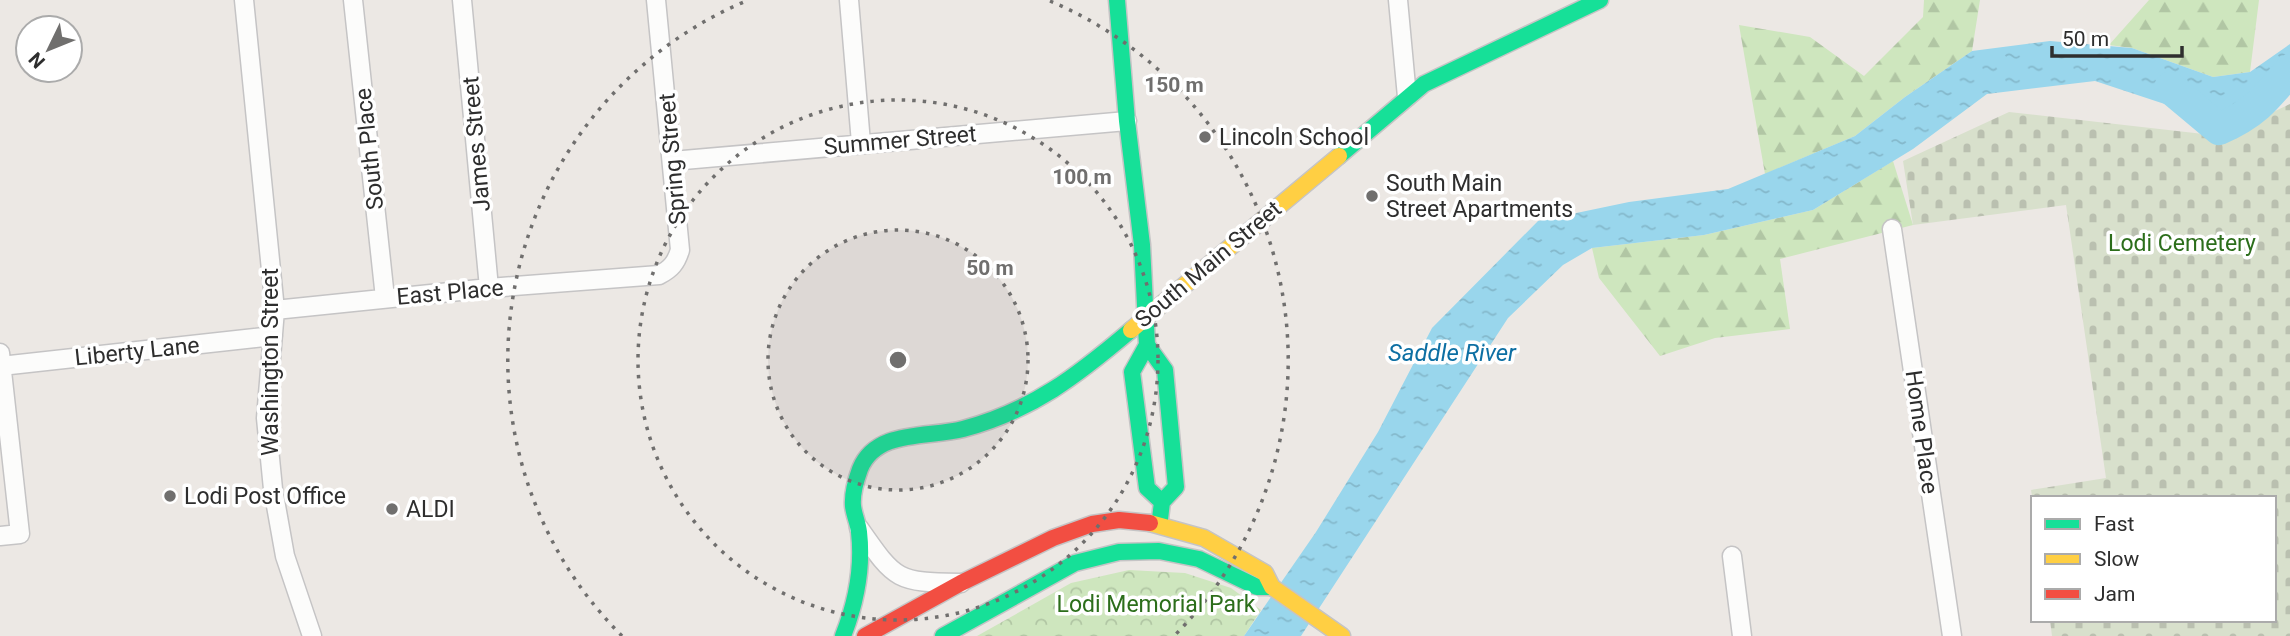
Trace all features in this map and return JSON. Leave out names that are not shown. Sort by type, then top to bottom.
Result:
[{"type":"street","name":"Washington Street","points":[[244,0],[275,310],[266,418],[273,489],[285,556],[312,636]]},
{"type":"street","name":"South Place","points":[[354,0],[385,298]]},
{"type":"street","name":"James Street","points":[[463,0],[489,288]]},
{"type":"street","name":"Spring Street","points":[[625,278],[659,275],[669,270],[677,261],[680,250],[656,0]]},
{"type":"street","points":[[849,0],[862,143]]},
{"type":"street","points":[[1117,0],[1127,121],[1142,245],[1147,345],[1165,370],[1176,487],[1162,502],[1159,551]]},
{"type":"street","points":[[1398,0],[1407,97]]},
{"type":"street","name":"South Main Street","points":[[843,636],[854,613],[858,582],[858,528],[853,508],[857,478],[861,466],[878,446],[890,441],[945,434],[978,425],[1012,413],[1048,394],[1082,372],[1424,84],[1600,0]]},
{"type":"street","name":"Summer Street","points":[[672,161],[1127,121]]},
{"type":"street","name":"Home Place","points":[[1892,229],[1952,636]]},
{"type":"street","name":"East Place","points":[[275,310],[489,288],[625,278]]},
{"type":"street","name":"Liberty Lane","points":[[1,360],[273,336]]},
{"type":"street","points":[[1147,345],[1132,372],[1147,488],[1162,502]]},
{"type":"street","points":[[0,536],[20,534],[1,360]]},
{"type":"street","points":[[865,636],[961,583],[1053,538],[1080,527],[1119,520],[1160,524],[1204,538],[1268,580],[1342,636]]},
{"type":"street","points":[[858,528],[883,563],[898,575],[919,582],[961,583]]},
{"type":"street","points":[[943,636],[1075,563],[1119,552],[1159,551],[1199,559],[1257,587],[1268,580]]},
{"type":"street","points":[[1732,556],[1742,636]]},
{"type":"green space","points":[[1924,0],[1980,0],[1972,51],[1905,97],[1855,136],[1765,174],[1739,25],[1810,37],[1864,76],[1923,17]]},
{"type":"green space","points":[[2149,0],[2259,0],[2250,72],[2213,77],[2132,48],[2109,45]]},
{"type":"green space","name":"Lodi Cemetery","points":[[2290,104],[2290,636],[2052,636],[2050,622],[2276,622],[2276,496],[2032,496],[2031,490],[2106,478],[2066,205],[1913,225],[1903,161],[2009,112],[2221,136]]},
{"type":"green space","points":[[1893,161],[1913,225],[1780,259],[1790,329],[1715,338],[1660,356],[1599,278],[1592,248],[1704,235],[1813,210]]},
{"type":"green space","name":"Lodi Memorial Park","points":[[1129,570],[1185,573],[1231,588],[1261,610],[1244,636],[977,636],[1071,583]]},
{"type":"water","name":"Saddle River","points":[[2050,41],[2132,48],[2213,77],[2250,72],[2290,44],[2290,90],[2245,116],[2210,119],[2095,81],[1987,94],[1913,149],[1813,210],[1704,235],[1592,248],[1563,265],[1508,318],[1301,636],[1244,636],[1316,532],[1378,432],[1432,328],[1538,221],[1629,202],[1728,189],[1855,136],[1905,97],[1972,51]]},
{"type":"waterway","name":"Saddle River","points":[[2170,88],[2219,129],[2259,105],[2290,70]]},
{"type":"traffic: fast","points":[[1117,0],[1127,121],[1142,245],[1147,345],[1132,372],[1147,488],[1162,502]]},
{"type":"traffic: fast","points":[[1339,156],[1424,84],[1600,0]]},
{"type":"traffic: fast","points":[[843,636],[852,611],[859,572],[860,545],[853,506],[854,492],[860,469],[868,456],[890,441],[963,429],[1033,402],[1073,376],[1131,330]]},
{"type":"traffic: fast","points":[[1147,345],[1165,370],[1176,487],[1162,502],[1160,519]]},
{"type":"traffic: fast","points":[[943,636],[1075,563],[1119,552],[1159,551],[1199,559],[1257,587],[1272,587]]},
{"type":"traffic: slow","points":[[1131,330],[1339,156]]},
{"type":"traffic: slow","points":[[1150,523],[1204,538],[1265,573],[1272,587],[1342,636]]},
{"type":"traffic: jam","points":[[865,636],[961,583],[1053,538],[1092,524],[1119,520],[1150,523]]},
{"type":"place","name":"Lincoln School","points":[[1205,137]]},
{"type":"place","name":"South Main Street Apartments","points":[[1372,196]]},
{"type":"place","name":"Lodi Post Office","points":[[170,496]]},
{"type":"place","name":"ALDI","points":[[392,509]]}]
